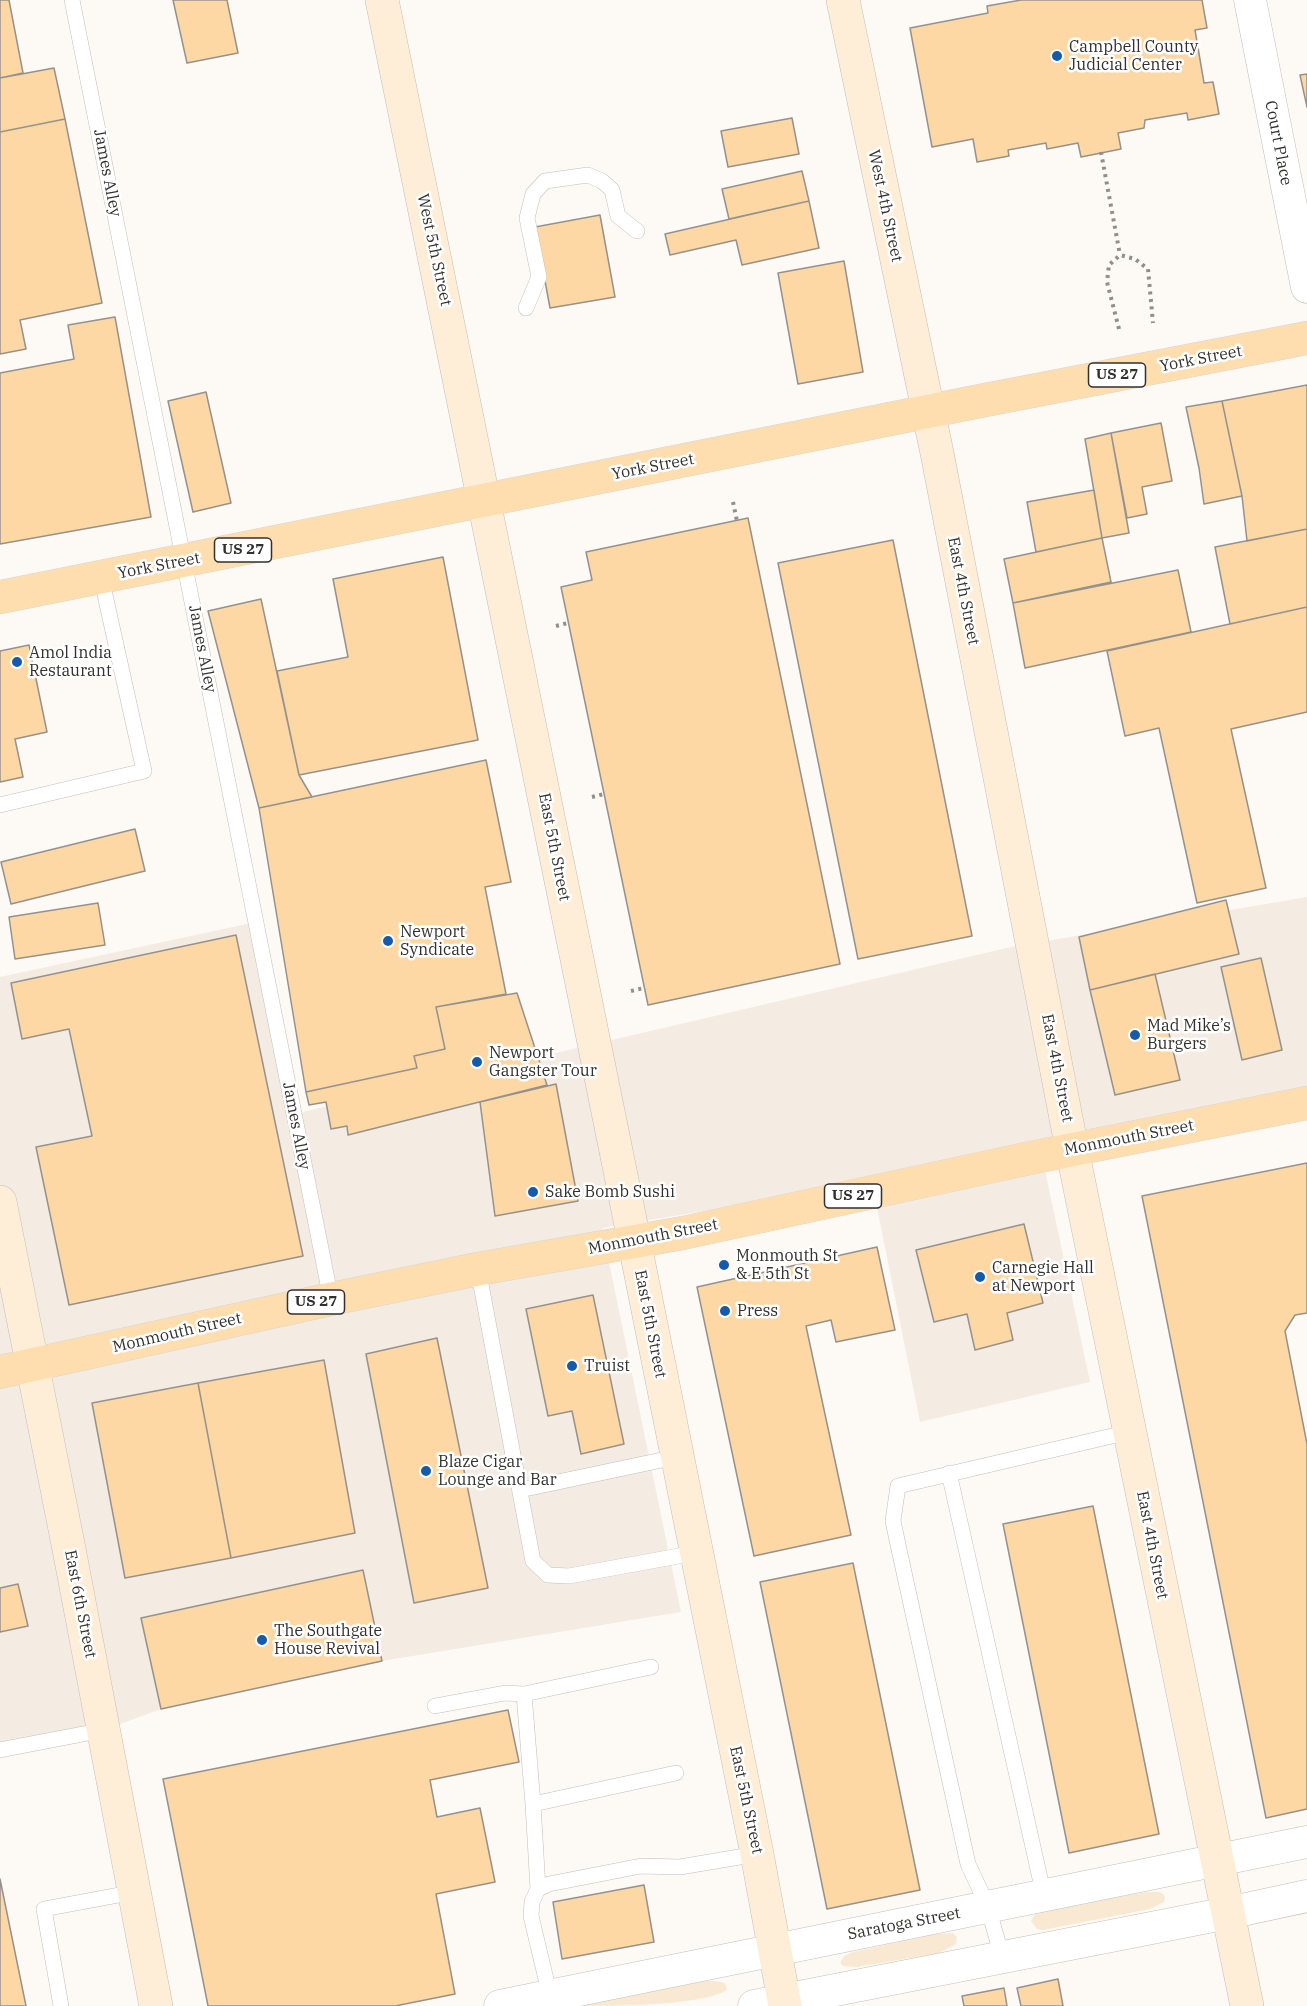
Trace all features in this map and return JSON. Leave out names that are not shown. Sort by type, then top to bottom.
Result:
[{"type":"main road","name":"York Street","points":[[0,597],[927,412],[1307,339]]},
{"type":"main road","name":"Monmouth Street","points":[[0,1372],[331,1299],[478,1269],[634,1242],[1072,1149],[1307,1103]]},
{"type":"street","name":"West 5th Street","points":[[382,0],[485,501]]},
{"type":"street","name":"West 4th Street","points":[[843,0],[927,412]]},
{"type":"street","name":"Court Place","points":[[1250,0],[1307,287]]},
{"type":"street","name":"East 4th Street","points":[[927,412],[1072,1149],[1247,2006]]},
{"type":"street","name":"East 5th Street","points":[[485,501],[757,1854],[775,1950],[774,2004]]},
{"type":"street","name":"East 6th Street","points":[[0,1202],[156,2006]]},
{"type":"street","name":"Saratoga Street","points":[[500,2006],[1307,1842]]},
{"type":"street","points":[[774,2004],[1307,1896]]},
{"type":"lane","name":"James Alley","points":[[72,0],[331,1299]]},
{"type":"lane","points":[[526,308],[539,277],[527,218],[532,195],[545,182],[588,175],[602,181],[612,190],[618,216],[637,231]]},
{"type":"lane","points":[[0,805],[144,771],[101,578]]},
{"type":"lane","points":[[478,1269],[533,1561],[548,1575],[569,1576],[695,1552]]},
{"type":"lane","points":[[1002,1958],[988,1907],[968,1864],[893,1521],[898,1486],[1129,1432]]},
{"type":"lane","points":[[520,1490],[676,1457]]},
{"type":"lane","points":[[949,1473],[1044,1896]]},
{"type":"lane","points":[[435,1706],[505,1693],[524,1694],[651,1667]]},
{"type":"lane","points":[[524,1694],[538,1889],[532,1902],[531,1916],[550,1996]]},
{"type":"lane","points":[[0,1750],[104,1730]]},
{"type":"lane","points":[[533,1804],[676,1773]]},
{"type":"lane","points":[[538,1889],[549,1884],[641,1866],[680,1867],[757,1854]]},
{"type":"lane","points":[[61,2006],[44,1909],[135,1892]]},
{"type":"path","points":[[1101,152],[1120,255]]},
{"type":"path","points":[[1120,255],[1135,259],[1148,269],[1153,323]]},
{"type":"path","points":[[1119,330],[1107,282],[1109,264],[1120,255]]},
{"type":"path","points":[[733,502],[736,520]]},
{"type":"path","points":[[556,626],[568,623]]},
{"type":"path","points":[[592,797],[604,794]]},
{"type":"path","points":[[631,991],[644,988]]},
{"type":"shaded area","points":[[1307,897],[1307,1089],[1039,1142],[1090,1382],[920,1422],[872,1183],[602,1228],[681,1612],[382,1661],[161,1709],[104,1730],[0,1750],[0,977],[256,922],[294,1114],[1011,947]]},
{"type":"shaded area","points":[[1148,1892],[1162,1893],[1165,1897],[1164,1902],[1150,1909],[1043,1930],[1037,1929],[1031,1921],[1036,1913],[1090,1901]]},
{"type":"shaded area","points":[[953,1933],[957,1937],[956,1944],[939,1953],[857,1967],[843,1966],[840,1963],[844,1956],[853,1952],[935,1934]]},
{"type":"shaded area","points":[[705,1981],[725,1983],[727,1990],[715,1995],[677,2002],[575,2006]]},
{"type":"building","points":[[0,0],[9,0],[23,73],[0,78]]},
{"type":"building","points":[[173,0],[227,0],[238,53],[187,63]]},
{"type":"building","name":"Campbell County Judicial Center","points":[[1021,0],[1202,0],[1207,28],[1195,30],[1204,83],[1213,82],[1219,114],[1188,120],[1187,113],[1145,120],[1144,128],[1118,133],[1121,149],[1081,157],[1078,143],[1047,149],[1046,143],[1008,150],[1009,156],[977,162],[973,139],[932,147],[910,28],[988,13],[987,6]]},
{"type":"building","points":[[54,68],[65,119],[0,132],[0,78]]},
{"type":"building","points":[[1307,74],[1307,107],[1300,75]]},
{"type":"building","points":[[792,118],[799,154],[728,167],[721,131]]},
{"type":"building","points":[[65,119],[102,303],[20,320],[26,349],[0,354],[0,132]]},
{"type":"building","points":[[802,171],[809,201],[729,219],[722,189]]},
{"type":"building","points":[[809,201],[819,248],[742,265],[736,240],[670,255],[665,234]]},
{"type":"building","points":[[600,215],[615,297],[550,308],[535,227]]},
{"type":"building","points":[[844,261],[863,372],[798,384],[778,273]]},
{"type":"building","points":[[115,317],[151,517],[0,544],[0,373],[74,359],[68,325]]},
{"type":"building","points":[[1307,385],[1307,529],[1247,541],[1242,496],[1222,401]]},
{"type":"building","points":[[206,392],[231,503],[193,512],[168,401]]},
{"type":"building","points":[[1222,401],[1242,496],[1204,504],[1186,407]]},
{"type":"building","points":[[1161,423],[1172,481],[1142,487],[1147,514],[1127,518],[1111,433]]},
{"type":"building","points":[[1111,433],[1129,533],[1102,538],[1085,439]]},
{"type":"building","points":[[1094,490],[1102,538],[1036,552],[1027,502]]},
{"type":"building","points":[[748,518],[840,964],[648,1005],[561,587],[592,580],[586,552]]},
{"type":"building","points":[[1307,529],[1307,607],[1230,624],[1215,547]]},
{"type":"building","points":[[1102,538],[1111,582],[1013,603],[1004,559]]},
{"type":"building","points":[[893,540],[972,936],[858,959],[778,563]]},
{"type":"building","points":[[443,557],[478,740],[299,775],[277,671],[348,657],[333,579]]},
{"type":"building","points":[[1178,570],[1191,632],[1025,668],[1013,603]]},
{"type":"building","points":[[261,599],[299,775],[312,797],[259,808],[208,611]]},
{"type":"building","points":[[1307,607],[1307,712],[1231,729],[1266,888],[1197,903],[1159,728],[1125,736],[1107,651]]},
{"type":"building","points":[[29,645],[47,732],[15,739],[23,777],[0,782],[0,651]]},
{"type":"building","name":"Newport Syndicate","points":[[486,760],[511,882],[485,887],[506,994],[436,1007],[445,1049],[414,1056],[417,1068],[306,1092],[259,808]]},
{"type":"building","points":[[135,829],[145,871],[11,904],[1,862]]},
{"type":"building","points":[[1226,900],[1239,954],[1090,990],[1079,937]]},
{"type":"building","points":[[98,903],[105,945],[15,959],[9,917]]},
{"type":"building","points":[[236,935],[303,1256],[69,1305],[36,1147],[92,1136],[69,1029],[22,1039],[11,983]]},
{"type":"building","points":[[1261,958],[1282,1050],[1242,1060],[1221,967]]},
{"type":"building","name":"Mad Mike’s Burgers","points":[[1155,974],[1180,1080],[1115,1095],[1090,990]]},
{"type":"building","name":"Newport Gangster Tour","points":[[517,993],[547,1085],[348,1135],[347,1126],[331,1129],[326,1102],[309,1105],[306,1092],[417,1068],[414,1056],[445,1049],[436,1007]]},
{"type":"building","points":[[556,1084],[578,1201],[495,1216],[480,1102]]},
{"type":"building","points":[[1307,1163],[1307,1313],[1295,1315],[1285,1331],[1307,1444],[1307,1809],[1266,1818],[1142,1196]]},
{"type":"building","name":"Carnegie Hall at Newport","points":[[1024,1224],[1043,1303],[1007,1313],[1013,1340],[975,1350],[967,1314],[934,1322],[916,1250]]},
{"type":"building","points":[[877,1247],[895,1330],[836,1342],[831,1320],[806,1326],[851,1535],[754,1556],[697,1287]]},
{"type":"building","name":"Truist","points":[[593,1295],[624,1444],[581,1454],[572,1411],[548,1416],[526,1309]]},
{"type":"building","name":"Blaze Cigar Lounge and Bar","points":[[437,1338],[488,1588],[414,1603],[366,1354]]},
{"type":"building","points":[[324,1360],[355,1533],[231,1558],[198,1383]]},
{"type":"building","points":[[198,1383],[231,1558],[125,1578],[92,1403]]},
{"type":"building","points":[[1093,1506],[1159,1834],[1069,1853],[1003,1524]]},
{"type":"building","points":[[853,1563],[920,1890],[827,1909],[760,1582]]},
{"type":"building","name":"The Southgate House Revival","points":[[363,1570],[382,1661],[161,1709],[141,1618]]},
{"type":"building","points":[[18,1584],[28,1626],[0,1632],[0,1588]]},
{"type":"building","points":[[508,1710],[519,1762],[430,1780],[437,1817],[480,1808],[495,1882],[436,1894],[455,1994],[395,2006],[208,2006],[163,1779]]},
{"type":"building","points":[[0,1879],[26,2006],[0,2006]]},
{"type":"building","points":[[644,1885],[654,1942],[562,1959],[553,1902]]},
{"type":"building","points":[[1058,1979],[1063,2006],[1021,2006],[1017,1988]]},
{"type":"building","points":[[1004,1988],[1007,2006],[964,2006],[962,1996]]},
{"type":"place","name":"Campbell County Judicial Center","points":[[1057,56]]},
{"type":"place","name":"Amol India Restaurant","points":[[17,662]]},
{"type":"place","name":"Newport Syndicate","points":[[388,941]]},
{"type":"place","name":"Mad Mike’s Burgers","points":[[1135,1035]]},
{"type":"place","name":"Newport Gangster Tour","points":[[477,1062]]},
{"type":"place","name":"Sake Bomb Sushi","points":[[533,1192]]},
{"type":"place","name":"Monmouth St & E 5th St","points":[[724,1265]]},
{"type":"place","name":"Carnegie Hall at Newport","points":[[980,1277]]},
{"type":"place","name":"Press","points":[[725,1311]]},
{"type":"place","name":"Truist","points":[[572,1366]]},
{"type":"place","name":"Blaze Cigar Lounge and Bar","points":[[426,1471]]},
{"type":"place","name":"The Southgate House Revival","points":[[262,1640]]}]
